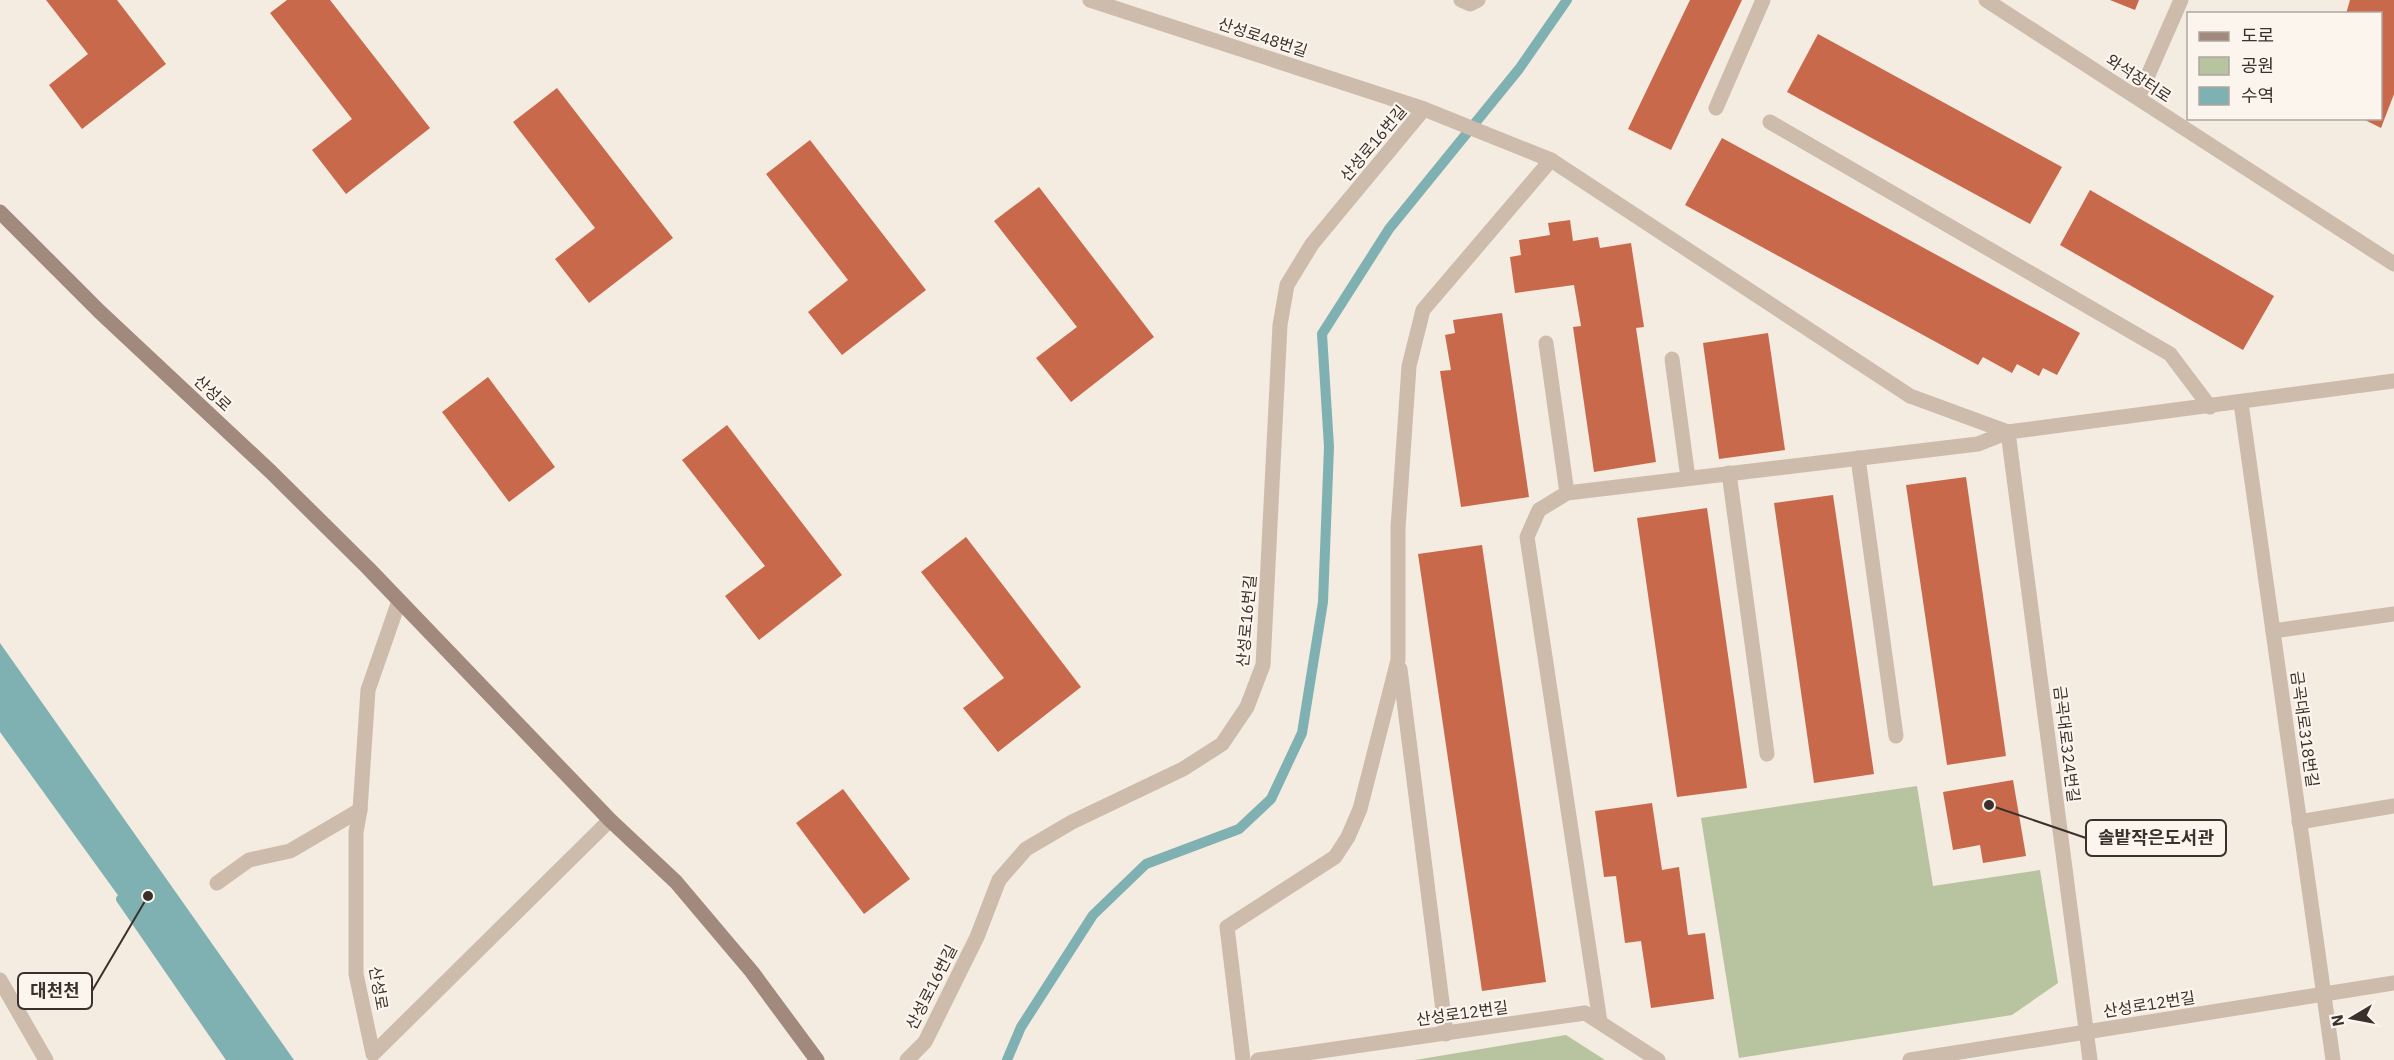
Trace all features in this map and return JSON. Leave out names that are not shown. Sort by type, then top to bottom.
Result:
[{"type":"main road","name":"산성로","points":[[0,213],[100,312],[271,472],[610,820],[676,882],[752,972],[816,1060]]},
{"type":"street","name":"산성로48번길","points":[[1090,0],[1424,109],[1551,160],[1910,396],[2008,432]]},
{"type":"street","points":[[1461,0],[1470,4],[1478,0]]},
{"type":"street","points":[[1716,108],[1763,0]]},
{"type":"street","name":"와석장터로","points":[[1986,0],[2394,264]]},
{"type":"street","points":[[2138,98],[2181,0]]},
{"type":"street","name":"산성로16번길","points":[[907,1060],[925,1042],[977,937],[999,880],[1026,849],[1072,822],[1183,770],[1222,744],[1247,707],[1263,665],[1280,325],[1287,285],[1312,244],[1424,109]]},
{"type":"street","points":[[1770,122],[2170,354],[2210,407]]},
{"type":"street","points":[[1446,1034],[1398,660],[1398,528],[1409,366],[1424,310],[1551,160]]},
{"type":"street","points":[[1546,344],[1567,493]]},
{"type":"street","points":[[1672,359],[1688,478]]},
{"type":"street","points":[[1600,1022],[1527,537],[1539,510],[1567,493],[1978,444],[2008,432],[2394,381]]},
{"type":"street","name":"금곡대로318번길","points":[[2241,403],[2333,1060]]},
{"type":"street","name":"금곡대로324번길","points":[[2008,432],[2090,1060]]},
{"type":"street","points":[[1858,458],[1896,736]]},
{"type":"street","points":[[1728,473],[1767,754]]},
{"type":"street","name":"산성로","points":[[399,601],[368,690],[360,810],[356,832],[356,974],[373,1054],[610,820]]},
{"type":"street","points":[[2273,631],[2394,614]]},
{"type":"street","points":[[1243,1060],[1227,927],[1335,857],[1348,837],[1360,809],[1398,660]]},
{"type":"street","points":[[2299,822],[2394,806]]},
{"type":"street","points":[[217,884],[249,860],[290,851],[360,810]]},
{"type":"street","points":[[0,980],[46,1060]]},
{"type":"street","name":"산성로12번길","points":[[1910,1060],[2394,983]]},
{"type":"street","name":"산성로12번길","points":[[1258,1060],[1585,1013],[1658,1060]]},
{"type":"green space","points":[[1917,786],[1933,886],[2040,870],[2058,983],[2012,1015],[1739,1058],[1701,818]]},
{"type":"green space","points":[[1566,1035],[1605,1060],[1415,1060]]},
{"type":"water","points":[[0,643],[294,1060],[237,1060],[0,732]]},
{"type":"building","points":[[46,0],[117,0],[166,64],[82,129],[49,85],[88,54]]},
{"type":"building","points":[[287,0],[330,0],[430,128],[346,194],[312,150],[352,119],[270,13]]},
{"type":"building","points":[[1690,0],[1742,0],[1671,150],[1628,129]]},
{"type":"building","points":[[2110,0],[2139,0],[2135,10]]},
{"type":"building","points":[[2350,0],[2394,0],[2394,94],[2381,128],[2365,120],[2382,120],[2382,12],[2347,12]]},
{"type":"building","points":[[1818,34],[2062,167],[2030,224],[1787,92]]},
{"type":"building","points":[[557,88],[673,238],[589,303],[555,259],[595,228],[513,122]]},
{"type":"building","points":[[1722,138],[2080,333],[2057,375],[2043,368],[2039,376],[2017,364],[2012,373],[1983,357],[1978,365],[1685,205]]},
{"type":"building","points":[[810,140],[926,290],[842,355],[808,312],[848,280],[766,174]]},
{"type":"building","points":[[1039,187],[1154,337],[1071,402],[1036,358],[1077,327],[994,221]]},
{"type":"building","points":[[2090,190],[2274,296],[2243,350],[2060,245]]},
{"type":"building","points":[[1570,220],[1573,241],[1598,237],[1600,248],[1631,243],[1644,327],[1636,328],[1656,462],[1594,472],[1573,327],[1581,326],[1574,285],[1515,293],[1510,257],[1521,255],[1519,240],[1550,235],[1548,223]]},
{"type":"building","points":[[1502,313],[1529,497],[1461,507],[1440,371],[1451,370],[1445,335],[1455,333],[1453,320]]},
{"type":"building","points":[[1768,333],[1785,450],[1719,459],[1703,343]]},
{"type":"building","points":[[488,377],[555,467],[509,502],[442,412]]},
{"type":"building","points":[[727,425],[842,575],[759,640],[725,596],[765,566],[682,460]]},
{"type":"building","points":[[1966,477],[2006,756],[1947,765],[1906,485]]},
{"type":"building","points":[[1833,495],[1874,774],[1814,783],[1774,503]]},
{"type":"building","points":[[1707,508],[1747,788],[1677,797],[1637,518]]},
{"type":"building","points":[[966,537],[1081,687],[998,752],[963,708],[1004,678],[921,572]]},
{"type":"building","points":[[1482,545],[1546,982],[1482,991],[1418,554]]},
{"type":"building","points":[[2013,780],[2026,856],[1983,863],[1980,845],[1953,850],[1943,792]]},
{"type":"building","points":[[843,789],[910,879],[864,914],[796,823]]},
{"type":"building","points":[[1652,803],[1662,870],[1679,867],[1688,935],[1705,933],[1714,999],[1651,1008],[1641,941],[1625,943],[1616,876],[1604,877],[1595,811]]},
{"type":"waterway","points":[[1007,1060],[1021,1027],[1093,915],[1146,864],[1239,829],[1271,799],[1302,733],[1323,602],[1329,447],[1322,334],[1389,229],[1519,69],[1567,0]]},
{"type":"waterway","points":[[121,899],[232,1060]]},
{"type":"place","name":"솔밭작은도서관","points":[[1989,805]]},
{"type":"place","name":"대천천","points":[[148,896]]}]
